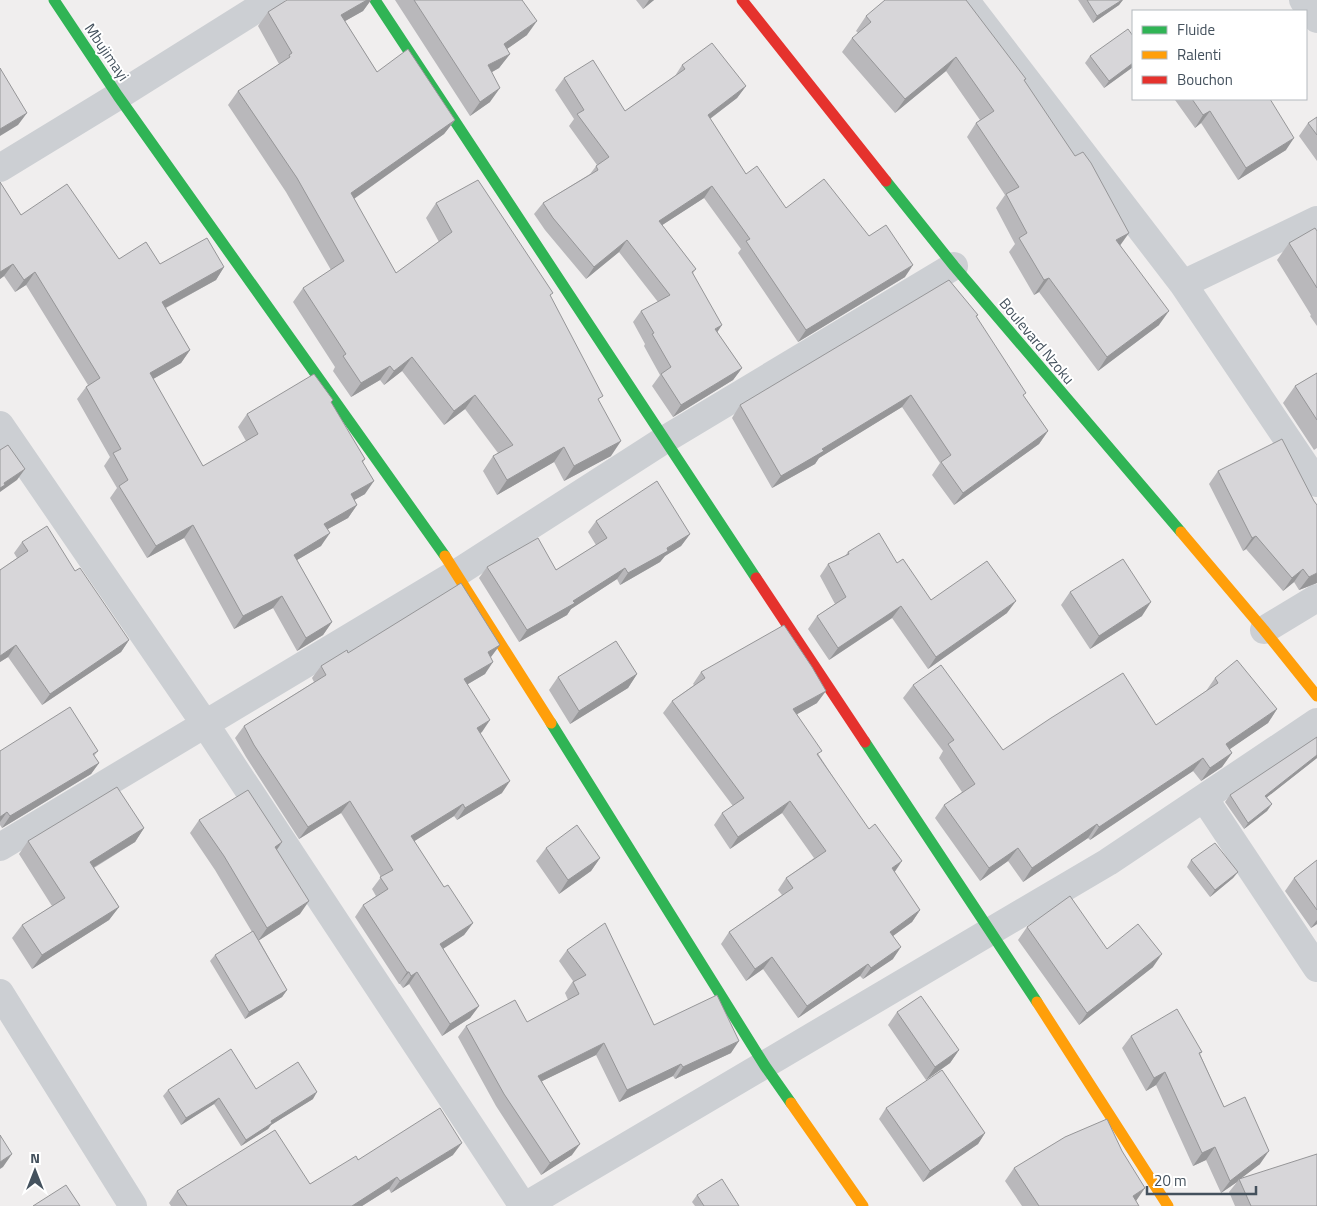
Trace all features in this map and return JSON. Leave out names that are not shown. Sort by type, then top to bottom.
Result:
[{"type":"street","name":"Mbujimayi","points":[[54,0],[118,96],[457,573],[764,1066],[862,1206]]},
{"type":"street","points":[[0,168],[271,0]]},
{"type":"street","points":[[375,0],[664,440],[991,931],[1168,1206]]},
{"type":"street","name":"Boulevard Nzoku","points":[[742,0],[954,266],[1264,630],[1317,696]]},
{"type":"street","points":[[965,0],[1182,284],[1317,483]]},
{"type":"street","points":[[1304,0],[1317,19]]},
{"type":"street","points":[[1182,284],[1317,220]]},
{"type":"street","points":[[0,847],[457,573],[664,440],[954,266]]},
{"type":"street","points":[[0,426],[205,724],[524,1206],[1108,862],[1317,722]]},
{"type":"street","points":[[1264,630],[1317,598]]},
{"type":"street","points":[[1204,798],[1317,968]]},
{"type":"street","points":[[0,993],[133,1206]]},
{"type":"building","points":[[287,0],[367,0],[341,15],[377,72],[408,49],[455,120],[351,193],[396,273],[452,232],[436,203],[478,180],[553,293],[550,295],[603,396],[598,399],[621,441],[574,466],[564,447],[507,480],[493,456],[513,445],[475,395],[454,411],[412,357],[394,371],[390,366],[361,383],[343,356],[346,354],[303,288],[344,261],[297,178],[238,91],[290,57],[289,55],[292,53],[268,12]]},
{"type":"building","points":[[414,0],[522,0],[537,21],[504,44],[510,54],[488,65],[500,88],[480,102]]},
{"type":"building","points":[[885,0],[966,0],[1026,79],[1024,80],[1075,156],[1083,152],[1091,163],[1129,233],[1116,240],[1169,311],[1107,357],[1049,278],[1044,280],[1019,238],[1027,233],[1006,194],[1019,187],[976,123],[994,111],[956,57],[905,99],[852,38],[871,22],[866,16]]},
{"type":"building","points":[[1087,0],[1122,0],[1097,16]]},
{"type":"building","points":[[1128,29],[1132,35],[1132,64],[1109,81],[1090,56]]},
{"type":"building","points":[[712,43],[746,86],[708,115],[746,174],[757,166],[786,208],[824,179],[869,236],[886,225],[913,265],[806,330],[746,241],[750,239],[712,186],[659,221],[696,269],[692,272],[722,325],[715,329],[742,368],[681,405],[661,374],[671,367],[641,311],[670,295],[627,240],[594,267],[553,218],[543,203],[598,170],[596,166],[609,157],[577,114],[584,110],[564,78],[593,60],[625,111],[685,69],[682,65]]},
{"type":"building","points":[[0,68],[27,113],[0,129]]},
{"type":"building","points":[[1193,100],[1271,100],[1294,138],[1246,168],[1210,111],[1203,115]]},
{"type":"building","points":[[1317,117],[1317,135],[1308,123]]},
{"type":"building","points":[[0,182],[21,215],[67,184],[119,259],[146,242],[160,264],[207,238],[224,267],[162,302],[190,350],[150,373],[203,466],[258,434],[247,414],[314,374],[333,400],[331,402],[365,459],[362,461],[374,481],[351,494],[357,505],[324,524],[330,533],[294,555],[332,622],[306,638],[282,596],[243,616],[193,525],[156,546],[119,486],[128,480],[113,453],[121,449],[86,387],[100,378],[35,272],[24,280],[13,264],[0,272]]},
{"type":"building","points":[[1315,228],[1317,231],[1317,288],[1289,243]]},
{"type":"building","points":[[949,280],[978,315],[976,316],[1026,393],[1023,395],[1048,431],[963,493],[941,462],[951,455],[911,395],[822,449],[824,451],[781,476],[740,405]]},
{"type":"building","points":[[1317,373],[1317,420],[1295,386]]},
{"type":"building","points":[[1282,439],[1317,505],[1317,573],[1309,577],[1303,569],[1292,578],[1256,536],[1252,538],[1218,471]]},
{"type":"building","points":[[8,445],[25,469],[4,483],[5,485],[0,488],[0,450]]},
{"type":"building","points":[[657,481],[690,534],[667,548],[668,551],[628,573],[625,568],[573,601],[575,603],[527,630],[487,567],[538,538],[556,570],[607,538],[596,521]]},
{"type":"building","points":[[47,526],[75,571],[80,568],[129,640],[50,694],[16,645],[0,656],[0,570],[28,551],[22,542]]},
{"type":"building","points":[[879,533],[897,563],[903,559],[931,600],[987,561],[1016,601],[936,657],[901,606],[838,648],[817,616],[846,597],[828,564],[849,554],[848,552]]},
{"type":"building","points":[[1123,559],[1151,602],[1099,636],[1070,592]]},
{"type":"building","points":[[461,583],[500,645],[488,652],[493,662],[464,679],[490,720],[477,728],[510,781],[465,808],[463,804],[411,836],[444,887],[448,885],[473,923],[440,944],[479,1006],[450,1024],[417,972],[411,976],[407,972],[363,905],[388,889],[380,877],[393,870],[350,801],[308,827],[254,745],[244,726],[326,675],[321,666],[347,650],[348,653]]},
{"type":"building","points":[[784,625],[826,691],[793,709],[822,751],[817,754],[869,829],[875,824],[902,861],[892,868],[920,910],[890,932],[901,947],[871,968],[868,964],[807,1006],[772,957],[755,969],[729,932],[793,888],[786,878],[826,851],[790,801],[738,837],[722,813],[744,798],[672,701],[705,678],[701,672]]},
{"type":"building","points":[[616,641],[637,674],[579,711],[558,677]]},
{"type":"building","points":[[1237,660],[1277,709],[1226,744],[1232,753],[1210,768],[1203,758],[1099,827],[1097,824],[1032,868],[1018,848],[989,868],[944,805],[975,784],[948,744],[954,740],[913,685],[941,665],[1003,750],[1123,673],[1156,725],[1218,683],[1215,678]]},
{"type":"building","points":[[70,707],[98,751],[93,754],[99,763],[10,816],[7,812],[0,817],[0,751]]},
{"type":"building","points":[[1317,737],[1317,755],[1265,796],[1272,804],[1248,823],[1230,795]]},
{"type":"building","points":[[117,787],[144,828],[90,862],[119,907],[42,955],[22,925],[65,898],[28,841]]},
{"type":"building","points":[[248,790],[282,842],[275,847],[309,901],[267,928],[224,856],[199,820]]},
{"type":"building","points":[[577,825],[600,858],[568,880],[546,848]]},
{"type":"building","points":[[1215,843],[1238,872],[1215,890],[1191,860]]},
{"type":"building","points":[[1317,860],[1317,910],[1294,878]]},
{"type":"building","points":[[1070,896],[1107,949],[1138,924],[1162,954],[1087,1013],[1027,927]]},
{"type":"building","points":[[605,923],[654,1025],[717,995],[739,1041],[683,1067],[681,1064],[627,1090],[604,1043],[538,1076],[580,1144],[550,1163],[504,1094],[466,1026],[515,1000],[527,1022],[579,994],[573,982],[586,975],[567,950]]},
{"type":"building","points":[[253,931],[287,990],[249,1012],[215,955]]},
{"type":"building","points":[[921,996],[959,1050],[935,1067],[897,1012]]},
{"type":"building","points":[[1177,1009],[1202,1052],[1199,1053],[1224,1107],[1245,1097],[1269,1151],[1230,1181],[1215,1147],[1202,1153],[1165,1072],[1154,1078],[1131,1036]]},
{"type":"building","points":[[231,1049],[256,1089],[298,1062],[317,1092],[271,1121],[272,1123],[246,1140],[219,1098],[186,1118],[168,1090]]},
{"type":"building","points":[[942,1070],[985,1133],[930,1171],[886,1108]]},
{"type":"building","points":[[440,1108],[462,1143],[400,1181],[397,1177],[352,1206],[187,1206],[177,1191],[275,1130],[310,1184],[356,1156],[358,1160]]},
{"type":"building","points":[[1107,1119],[1122,1151],[1145,1188],[1133,1196],[1139,1206],[1039,1206],[1014,1168],[1065,1137]]},
{"type":"building","points":[[0,1135],[12,1154],[0,1162]]},
{"type":"building","points":[[1317,1154],[1317,1206],[1251,1206],[1239,1179]]},
{"type":"building","points":[[722,1179],[739,1206],[704,1206],[697,1195]]},
{"type":"building","points":[[66,1185],[80,1206],[33,1206]]},
{"type":"traffic: fast","points":[[54,0],[118,96],[445,556]]},
{"type":"traffic: fast","points":[[375,0],[756,578]]},
{"type":"traffic: fast","points":[[886,181],[954,266],[1181,532]]},
{"type":"traffic: fast","points":[[551,723],[765,1066],[791,1103]]},
{"type":"traffic: fast","points":[[865,742],[1037,1002]]},
{"type":"traffic: slow","points":[[1181,532],[1317,696]]},
{"type":"traffic: slow","points":[[445,556],[551,723]]},
{"type":"traffic: slow","points":[[1037,1002],[1168,1206]]},
{"type":"traffic: slow","points":[[791,1103],[863,1206]]},
{"type":"traffic: jam","points":[[742,0],[886,181]]},
{"type":"traffic: jam","points":[[756,578],[865,742]]}]
